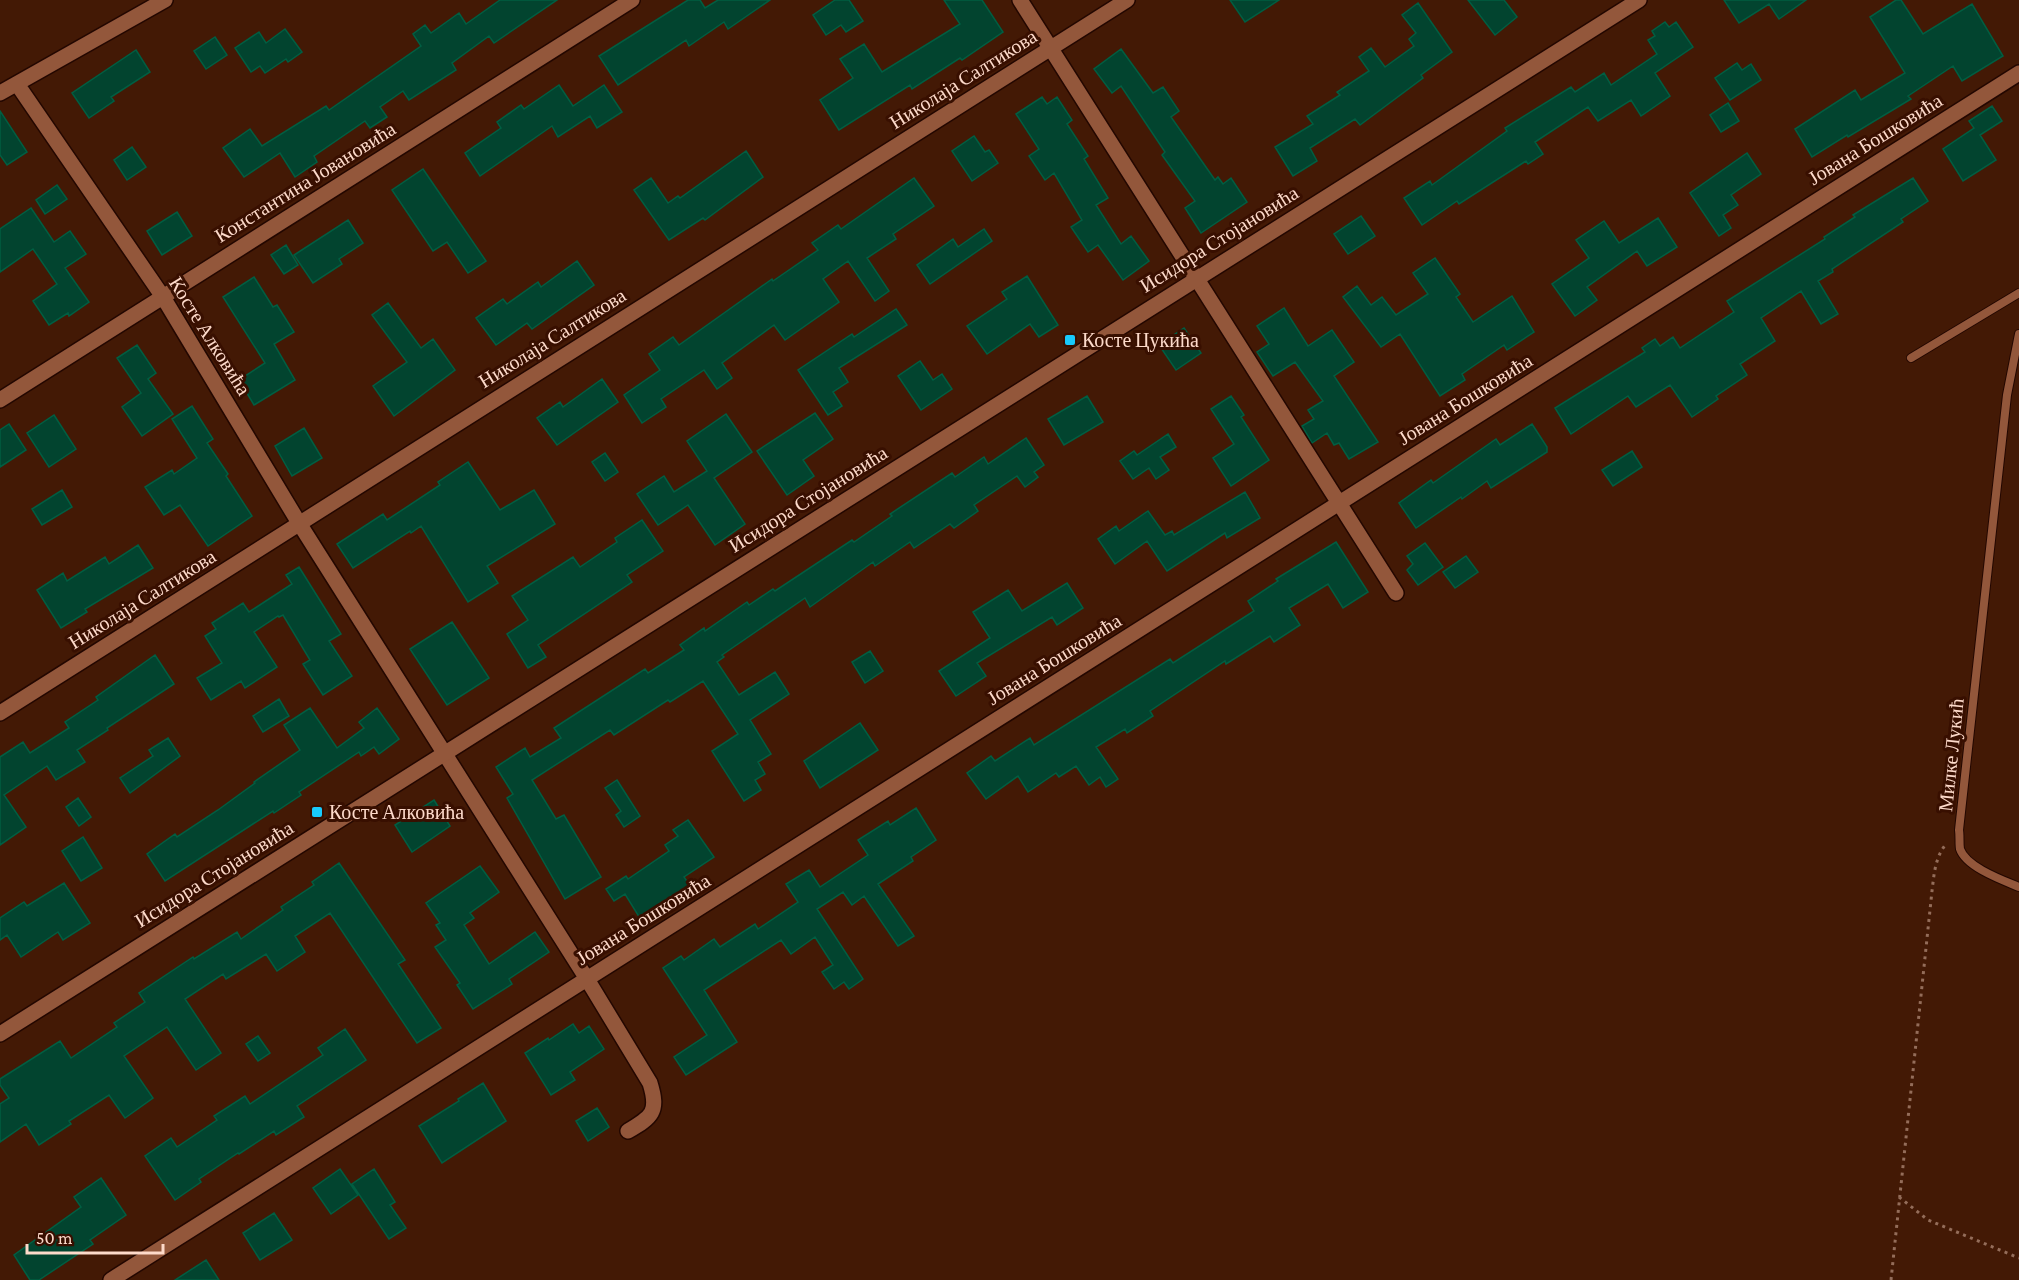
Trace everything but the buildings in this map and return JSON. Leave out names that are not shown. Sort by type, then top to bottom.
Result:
[{"type":"street","points":[[0,93],[165,0]]},
{"type":"street","name":"Константина Јовановића","points":[[0,400],[632,0]]},
{"type":"street","points":[[1020,0],[1396,593]]},
{"type":"street","name":"Николаја Салтикова","points":[[0,713],[1127,0]]},
{"type":"street","name":"Исидора Стојановића","points":[[0,1034],[1639,0]]},
{"type":"street","name":"Јована Бошковића","points":[[111,1280],[2019,73]]},
{"type":"street","name":"Косте Алковића","points":[[17,84],[163,297],[299,523],[587,979],[650,1083],[655,1103],[650,1117],[628,1131]]},
{"type":"lane","points":[[1911,358],[2019,293]]},
{"type":"lane","name":"Милке Лукић","points":[[1959,830],[2007,395],[2019,334]]},
{"type":"lane","points":[[1959,830],[1960,849],[1966,859],[1990,874],[2019,887]]},
{"type":"path","name":"Милке Лукић","points":[[1891,1280],[1936,866],[1941,850],[1959,830]]},
{"type":"path","points":[[1899,1197],[1928,1220],[2019,1258]]},
{"type":"place","name":"Косте Цукића","points":[[1070,340]]},
{"type":"place","name":"Косте Алковића","points":[[317,812]]}]
